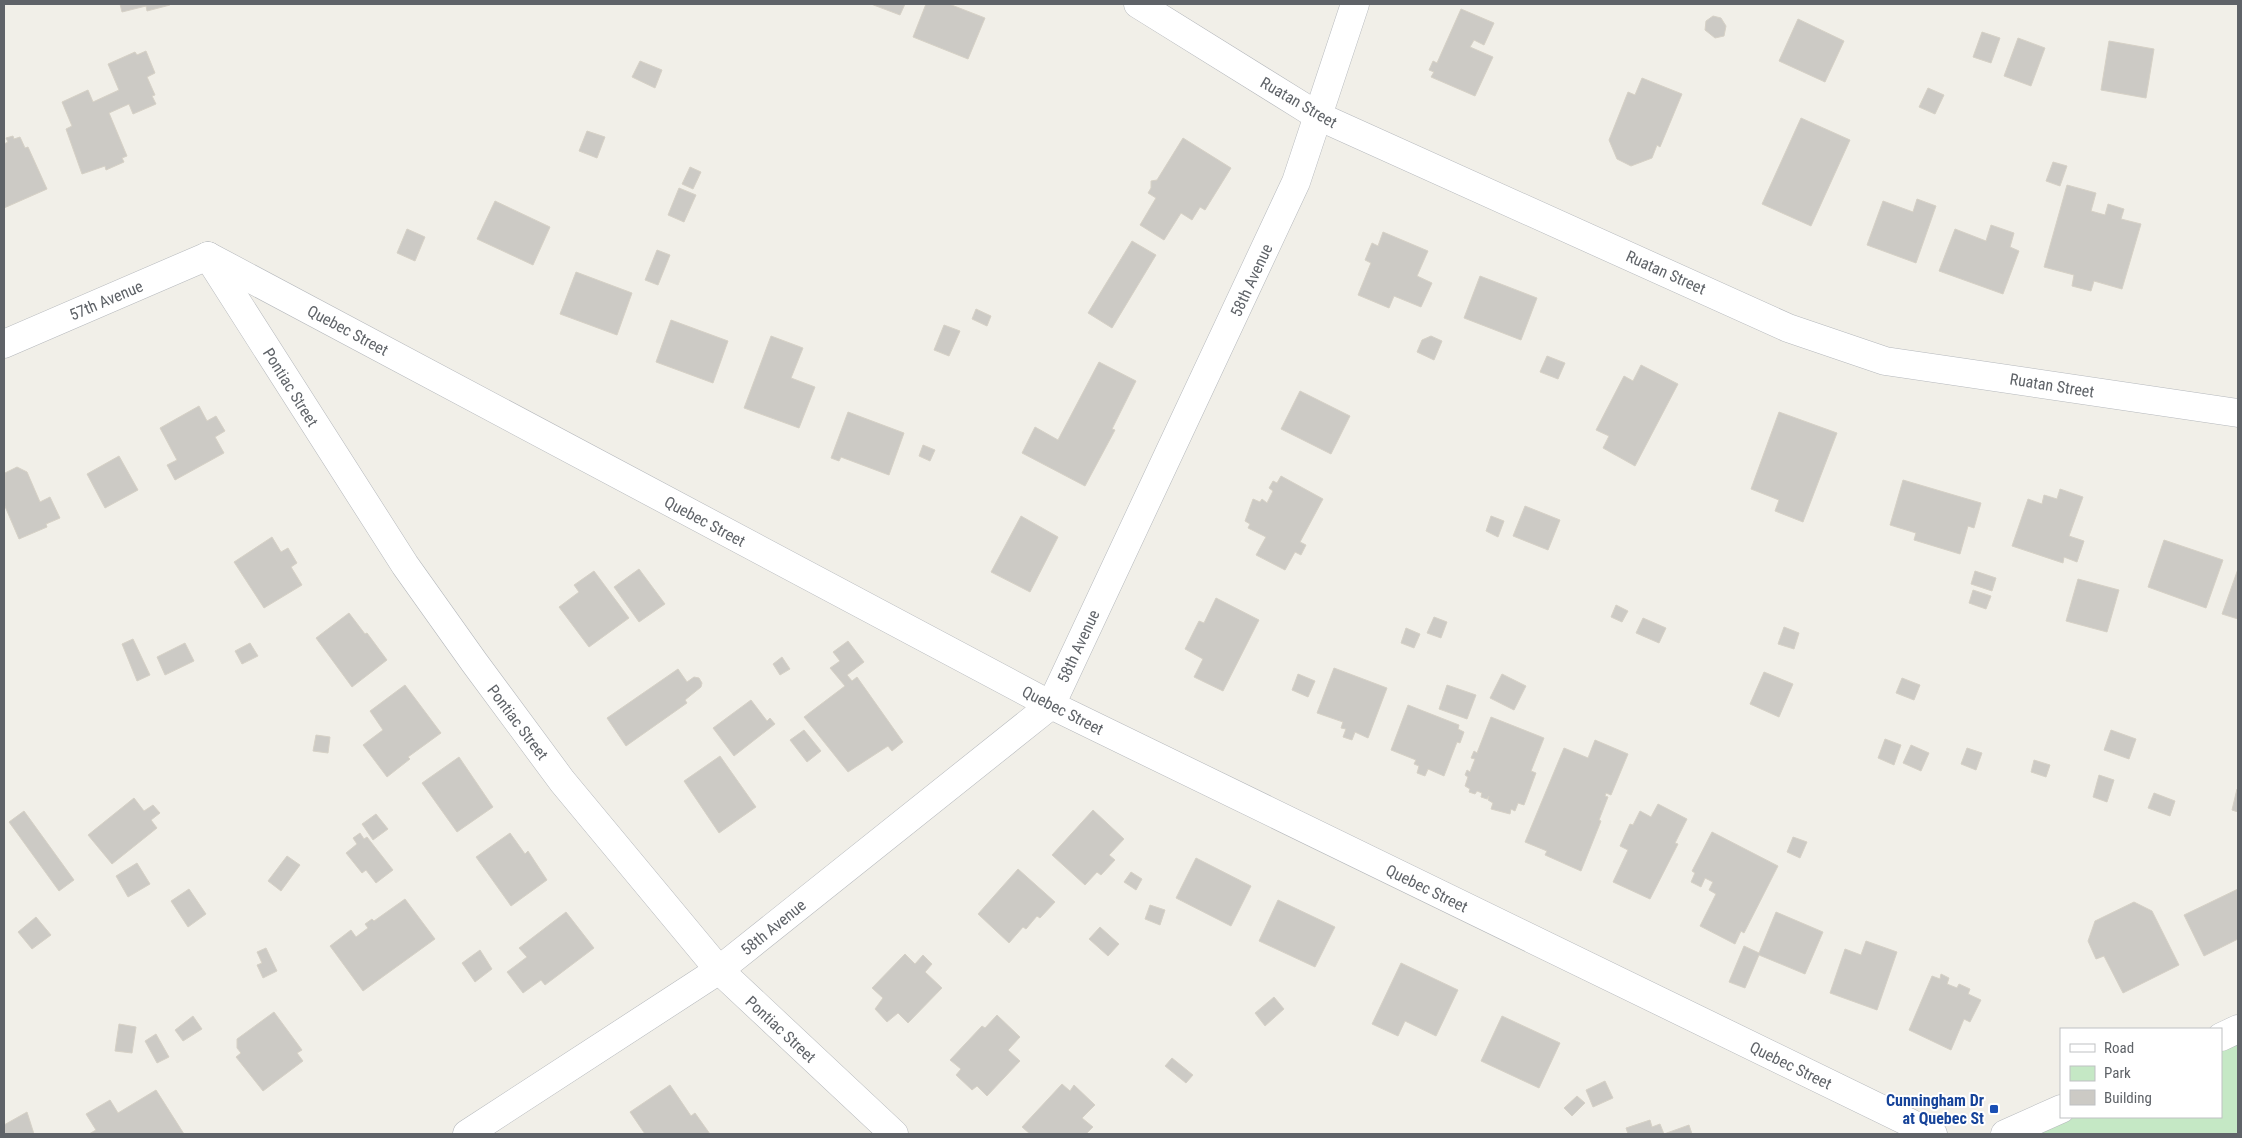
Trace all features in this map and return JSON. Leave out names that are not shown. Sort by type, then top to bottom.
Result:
[{"type":"street","name":"Ruatan Street","points":[[1138,4],[1318,116],[1788,328],[1834,345],[1885,360],[2238,413]]},
{"type":"street","name":"58th Avenue","points":[[467,1134],[719,970],[1051,704],[1296,182],[1356,4]]},
{"type":"street","name":"Quebec Street","points":[[208,256],[1051,704],[1933,1134]]},
{"type":"street","name":"57th Avenue","points":[[4,344],[208,256]]},
{"type":"street","name":"Pontiac Street","points":[[208,256],[373,515],[474,662],[562,781],[719,970],[894,1134]]},
{"type":"street","points":[[2222,1037],[2238,1029]]},
{"type":"street","points":[[2005,1134],[2060,1109]]},
{"type":"green space","points":[[2238,1029],[2238,1134],[2005,1134],[2060,1117],[2222,1118],[2222,1037]]},
{"type":"building","points":[[120,4],[170,5],[147,11],[146,6],[122,12]]},
{"type":"building","points":[[871,4],[905,4],[900,15]]},
{"type":"building","points":[[926,4],[949,4],[985,18],[968,59],[913,37]]},
{"type":"building","points":[[1461,9],[1494,23],[1484,45],[1474,40],[1470,47],[1493,57],[1475,96],[1431,77],[1434,72],[1429,70],[1433,61],[1437,63]]},
{"type":"building","points":[[1713,16],[1721,18],[1726,26],[1724,36],[1715,38],[1705,30],[1706,21]]},
{"type":"building","points":[[1798,19],[1844,41],[1825,82],[1779,61]]},
{"type":"building","points":[[1982,32],[2000,38],[1991,63],[1973,57]]},
{"type":"building","points":[[2018,38],[2045,48],[2031,86],[2004,76]]},
{"type":"building","points":[[2109,41],[2154,49],[2146,98],[2101,90]]},
{"type":"building","points":[[146,51],[155,73],[147,77],[155,95],[152,96],[156,104],[133,114],[129,104],[109,113],[127,156],[122,158],[124,162],[106,170],[105,166],[82,174],[66,129],[72,126],[62,102],[88,90],[93,102],[119,90],[108,64],[135,52],[137,55]]},
{"type":"building","points":[[640,61],[662,70],[655,88],[632,77]]},
{"type":"building","points":[[1642,78],[1682,94],[1660,147],[1657,145],[1652,158],[1631,166],[1617,159],[1609,140],[1628,92],[1635,95]]},
{"type":"building","points":[[1928,88],[1944,95],[1935,114],[1919,107]]},
{"type":"building","points":[[1801,118],[1850,140],[1811,226],[1762,204]]},
{"type":"building","points":[[587,131],[605,137],[597,158],[579,151]]},
{"type":"building","points":[[13,136],[14,139],[20,137],[25,148],[28,147],[47,189],[4,208],[4,144],[8,142],[6,138]]},
{"type":"building","points":[[1183,138],[1231,168],[1205,210],[1200,207],[1192,220],[1181,213],[1164,240],[1140,225],[1156,198],[1148,193],[1151,188],[1151,181],[1157,180]]},
{"type":"building","points":[[2053,162],[2067,166],[2060,186],[2046,181]]},
{"type":"building","points":[[690,167],[701,172],[693,189],[682,184]]},
{"type":"building","points":[[2067,185],[2096,193],[2091,211],[2105,215],[2108,204],[2124,209],[2121,219],[2141,224],[2122,289],[2094,281],[2091,291],[2072,286],[2074,275],[2044,267]]},
{"type":"building","points":[[679,188],[696,195],[684,222],[668,215]]},
{"type":"building","points":[[1917,199],[1936,206],[1916,263],[1867,245],[1883,201],[1913,212]]},
{"type":"building","points":[[495,201],[550,227],[533,265],[477,239]]},
{"type":"building","points":[[1991,225],[2014,233],[2010,247],[2019,251],[2003,294],[1939,271],[1955,229],[1986,241]]},
{"type":"building","points":[[407,229],[425,237],[415,261],[397,253]]},
{"type":"building","points":[[1383,232],[1428,251],[1417,276],[1432,283],[1421,307],[1394,296],[1389,308],[1358,295],[1371,263],[1365,260],[1372,243],[1378,246]]},
{"type":"building","points":[[1132,241],[1156,255],[1112,328],[1088,313]]},
{"type":"building","points":[[657,250],[670,255],[658,285],[645,280]]},
{"type":"building","points":[[576,272],[632,293],[617,335],[560,314]]},
{"type":"building","points":[[1480,276],[1537,298],[1521,340],[1464,318]]},
{"type":"building","points":[[976,309],[991,316],[987,326],[972,319]]},
{"type":"building","points":[[671,320],[728,341],[713,383],[656,362]]},
{"type":"building","points":[[944,325],[960,331],[949,356],[934,350]]},
{"type":"building","points":[[771,336],[803,348],[791,378],[815,387],[799,428],[744,408]]},
{"type":"building","points":[[1431,336],[1442,341],[1434,360],[1417,352],[1422,340]]},
{"type":"building","points":[[1547,356],[1565,363],[1558,379],[1540,372]]},
{"type":"building","points":[[1099,362],[1136,381],[1112,429],[1115,430],[1085,486],[1022,453],[1035,427],[1058,440]]},
{"type":"building","points":[[1641,365],[1678,384],[1635,466],[1603,448],[1609,436],[1596,430],[1624,376],[1633,381]]},
{"type":"building","points":[[1300,391],[1350,416],[1331,454],[1281,429]]},
{"type":"building","points":[[199,406],[207,421],[216,416],[225,431],[215,437],[224,453],[175,480],[167,465],[177,460],[160,428]]},
{"type":"building","points":[[848,412],[904,433],[889,475],[841,457],[839,461],[831,458]]},
{"type":"building","points":[[1779,412],[1837,433],[1803,522],[1775,511],[1779,500],[1751,489]]},
{"type":"building","points":[[923,445],[935,450],[930,461],[919,456]]},
{"type":"building","points":[[119,456],[138,490],[105,508],[87,474]]},
{"type":"building","points":[[17,467],[27,472],[40,502],[50,497],[60,518],[46,524],[47,527],[19,539],[4,504],[5,473]]},
{"type":"building","points":[[1281,476],[1323,499],[1300,542],[1306,545],[1301,555],[1295,552],[1285,570],[1256,555],[1266,537],[1248,528],[1250,524],[1245,521],[1253,499],[1260,502],[1262,499],[1267,503],[1273,491],[1269,488],[1273,481],[1277,483]]},
{"type":"building","points":[[1903,480],[1981,503],[1974,528],[1968,526],[1960,554],[1914,540],[1916,533],[1890,525]]},
{"type":"building","points":[[2060,489],[2083,497],[2069,536],[2084,541],[2077,562],[2064,557],[2063,563],[2012,546],[2028,499],[2042,504],[2044,495],[2057,499]]},
{"type":"building","points":[[1525,506],[1560,520],[1548,550],[1513,536]]},
{"type":"building","points":[[1021,516],[1058,537],[1030,592],[991,572]]},
{"type":"building","points":[[1491,516],[1504,521],[1498,537],[1486,531]]},
{"type":"building","points":[[272,537],[281,552],[288,548],[297,563],[291,567],[302,585],[264,608],[234,562]]},
{"type":"building","points":[[2164,540],[2223,560],[2206,608],[2148,587]]},
{"type":"building","points":[[639,569],[665,604],[639,622],[614,587]]},
{"type":"building","points":[[2238,569],[2238,619],[2222,614]]},
{"type":"building","points":[[594,571],[629,618],[589,647],[559,607],[579,592],[574,585]]},
{"type":"building","points":[[1975,571],[1996,578],[1992,591],[1971,584]]},
{"type":"building","points":[[2078,579],[2119,590],[2107,632],[2066,621]]},
{"type":"building","points":[[1973,590],[1991,596],[1986,609],[1969,603]]},
{"type":"building","points":[[1216,598],[1259,620],[1223,691],[1194,677],[1203,659],[1185,649],[1199,621],[1204,623]]},
{"type":"building","points":[[1616,605],[1628,611],[1622,622],[1611,617]]},
{"type":"building","points":[[349,613],[387,660],[352,687],[316,638]]},
{"type":"building","points":[[1434,617],[1447,622],[1441,638],[1427,633]]},
{"type":"building","points":[[1643,618],[1666,628],[1659,643],[1636,633]]},
{"type":"building","points":[[1784,627],[1799,633],[1794,649],[1778,644]]},
{"type":"building","points":[[1406,628],[1420,634],[1414,648],[1401,643]]},
{"type":"building","points":[[133,639],[150,675],[137,681],[122,644]]},
{"type":"building","points":[[848,641],[864,662],[847,675],[852,681],[857,677],[903,742],[892,751],[888,746],[848,772],[804,717],[845,686],[830,668],[840,661],[833,652]]},
{"type":"building","points":[[185,643],[194,661],[165,675],[157,657]]},
{"type":"building","points":[[250,643],[258,656],[242,664],[235,651]]},
{"type":"building","points":[[782,657],[790,669],[780,675],[773,664]]},
{"type":"building","points":[[1334,668],[1387,688],[1368,738],[1355,732],[1352,740],[1343,737],[1346,729],[1341,728],[1343,722],[1317,713]]},
{"type":"building","points":[[678,669],[687,682],[694,677],[699,678],[702,683],[701,687],[685,700],[687,703],[626,746],[607,718]]},
{"type":"building","points":[[1764,672],[1793,684],[1779,717],[1750,704]]},
{"type":"building","points":[[1298,674],[1315,681],[1308,697],[1292,690]]},
{"type":"building","points":[[1502,674],[1526,686],[1514,710],[1490,698]]},
{"type":"building","points":[[1902,678],[1920,685],[1914,700],[1896,693]]},
{"type":"building","points":[[405,685],[441,733],[408,757],[410,759],[387,777],[363,745],[383,730],[370,711]]},
{"type":"building","points":[[1447,685],[1476,695],[1467,719],[1439,709]]},
{"type":"building","points":[[751,700],[767,721],[770,718],[775,724],[734,756],[713,728]]},
{"type":"building","points":[[1408,705],[1459,725],[1458,729],[1464,732],[1460,743],[1457,742],[1444,776],[1428,769],[1425,776],[1417,773],[1419,766],[1414,764],[1416,760],[1391,750]]},
{"type":"building","points":[[1491,717],[1544,738],[1531,771],[1536,773],[1524,805],[1518,803],[1515,811],[1511,809],[1510,814],[1491,809],[1493,803],[1488,800],[1489,796],[1487,799],[1481,797],[1482,793],[1477,791],[1475,794],[1469,792],[1470,789],[1465,786],[1468,777],[1465,775],[1467,770],[1470,772],[1475,759],[1471,758],[1474,751],[1477,753]]},
{"type":"building","points":[[804,730],[821,751],[807,762],[790,740]]},
{"type":"building","points":[[2111,730],[2136,739],[2129,759],[2104,750]]},
{"type":"building","points":[[316,735],[330,737],[328,753],[313,751]]},
{"type":"building","points":[[1885,739],[1901,745],[1894,765],[1878,758]]},
{"type":"building","points":[[1595,740],[1628,754],[1611,795],[1606,793],[1605,796],[1608,797],[1599,820],[1601,821],[1581,871],[1545,855],[1547,851],[1525,842],[1564,748],[1588,758]]},
{"type":"building","points":[[1911,745],[1929,753],[1921,771],[1903,763]]},
{"type":"building","points":[[1967,748],[1982,753],[1976,770],[1961,764]]},
{"type":"building","points":[[720,756],[756,807],[719,833],[684,781]]},
{"type":"building","points":[[459,757],[493,807],[457,832],[422,783]]},
{"type":"building","points":[[2034,760],[2050,765],[2046,777],[2031,772]]},
{"type":"building","points":[[2099,775],[2114,780],[2107,802],[2093,797]]},
{"type":"building","points":[[2238,789],[2238,812],[2232,810]]},
{"type":"building","points":[[2154,793],[2175,801],[2170,816],[2148,808]]},
{"type":"building","points":[[134,798],[144,811],[153,805],[160,813],[151,820],[157,828],[112,864],[88,835]]},
{"type":"building","points":[[1658,804],[1687,819],[1675,843],[1678,844],[1650,899],[1613,882],[1628,850],[1620,846],[1630,824],[1633,825],[1640,811],[1651,817]]},
{"type":"building","points":[[1093,810],[1124,839],[1109,855],[1115,860],[1101,875],[1097,872],[1085,885],[1052,855]]},
{"type":"building","points":[[24,811],[74,880],[59,891],[9,822]]},
{"type":"building","points":[[376,814],[388,829],[373,840],[362,824]]},
{"type":"building","points":[[1712,832],[1778,866],[1744,933],[1741,931],[1735,944],[1700,926],[1716,894],[1709,890],[1713,882],[1705,878],[1701,887],[1691,882],[1695,873],[1692,871]]},
{"type":"building","points":[[360,833],[364,839],[367,837],[393,870],[376,883],[366,870],[362,873],[346,853],[357,844],[353,838]]},
{"type":"building","points":[[510,833],[525,854],[528,851],[547,880],[511,906],[476,857]]},
{"type":"building","points":[[1793,837],[1807,842],[1800,858],[1787,852]]},
{"type":"building","points":[[287,856],[300,865],[281,891],[268,881]]},
{"type":"building","points":[[1196,858],[1251,886],[1231,926],[1176,898]]},
{"type":"building","points":[[137,863],[150,884],[128,897],[116,876]]},
{"type":"building","points":[[1018,869],[1055,902],[1040,918],[1037,916],[1026,929],[1023,927],[1009,943],[978,914]]},
{"type":"building","points":[[1131,872],[1142,879],[1136,890],[1124,882]]},
{"type":"building","points":[[189,889],[206,914],[188,927],[171,901]]},
{"type":"building","points":[[2238,889],[2238,939],[2204,956],[2184,915]]},
{"type":"building","points":[[405,899],[435,939],[363,991],[330,946],[351,930],[356,937],[368,928],[365,924],[372,919],[374,921]]},
{"type":"building","points":[[1278,900],[1335,927],[1315,967],[1259,941]]},
{"type":"building","points":[[2134,902],[2152,911],[2179,965],[2123,993],[2104,956],[2096,959],[2088,941],[2095,921]]},
{"type":"building","points":[[1150,905],[1165,910],[1160,925],[1145,919]]},
{"type":"building","points":[[566,912],[594,948],[545,985],[541,980],[523,993],[507,972],[527,957],[519,948]]},
{"type":"building","points":[[1776,912],[1823,932],[1805,974],[1759,955],[1745,988],[1729,982],[1744,946],[1759,953]]},
{"type":"building","points":[[36,917],[51,935],[32,949],[18,932]]},
{"type":"building","points":[[1100,927],[1119,944],[1108,956],[1089,939]]},
{"type":"building","points":[[1866,941],[1897,952],[1877,1010],[1830,993],[1845,949],[1861,955]]},
{"type":"building","points":[[266,948],[277,971],[263,978],[257,965],[262,963],[257,952]]},
{"type":"building","points":[[480,950],[492,969],[475,982],[462,963]]},
{"type":"building","points":[[905,954],[915,964],[923,955],[932,964],[925,972],[942,988],[908,1023],[898,1013],[887,1022],[875,1009],[883,998],[872,988]]},
{"type":"building","points":[[1401,963],[1458,990],[1436,1036],[1405,1021],[1398,1036],[1372,1024]]},
{"type":"building","points":[[1941,974],[1949,978],[1947,984],[1957,988],[1959,984],[1970,989],[1968,994],[1981,1000],[1970,1022],[1964,1019],[1951,1050],[1909,1030],[1932,976],[1940,979]]},
{"type":"building","points":[[1274,997],[1284,1009],[1265,1026],[1255,1013]]},
{"type":"building","points":[[274,1012],[302,1050],[297,1053],[303,1061],[263,1091],[236,1057],[241,1053],[237,1048],[237,1039]]},
{"type":"building","points":[[997,1015],[1020,1037],[1008,1050],[1020,1061],[987,1096],[977,1086],[972,1090],[956,1075],[961,1069],[950,1060],[982,1026],[985,1028]]},
{"type":"building","points":[[193,1016],[202,1029],[183,1041],[175,1030]]},
{"type":"building","points":[[1502,1016],[1560,1043],[1539,1088],[1481,1061]]},
{"type":"building","points":[[119,1024],[136,1027],[132,1053],[115,1051]]},
{"type":"building","points":[[156,1034],[169,1057],[157,1063],[145,1041]]},
{"type":"building","points":[[1172,1058],[1193,1075],[1186,1083],[1165,1066]]},
{"type":"building","points":[[1605,1081],[1613,1098],[1593,1107],[1586,1090]]},
{"type":"building","points":[[1062,1084],[1070,1091],[1074,1085],[1095,1105],[1082,1118],[1093,1127],[1086,1134],[1030,1134],[1022,1127]]},
{"type":"building","points":[[670,1085],[691,1116],[695,1113],[710,1134],[645,1134],[630,1112]]},
{"type":"building","points":[[156,1090],[184,1134],[89,1134],[96,1130],[86,1114],[110,1100],[118,1113]]},
{"type":"building","points":[[1577,1096],[1585,1103],[1572,1116],[1564,1108]]},
{"type":"building","points":[[27,1112],[34,1134],[4,1134],[4,1125]]},
{"type":"building","points":[[1650,1120],[1652,1127],[1660,1124],[1664,1134],[1628,1134],[1626,1128]]},
{"type":"building","points":[[1689,1125],[1692,1134],[1664,1134]]},
{"type":"place","name":"Cunningham Dr at Quebec St","points":[[1994,1109]]}]
